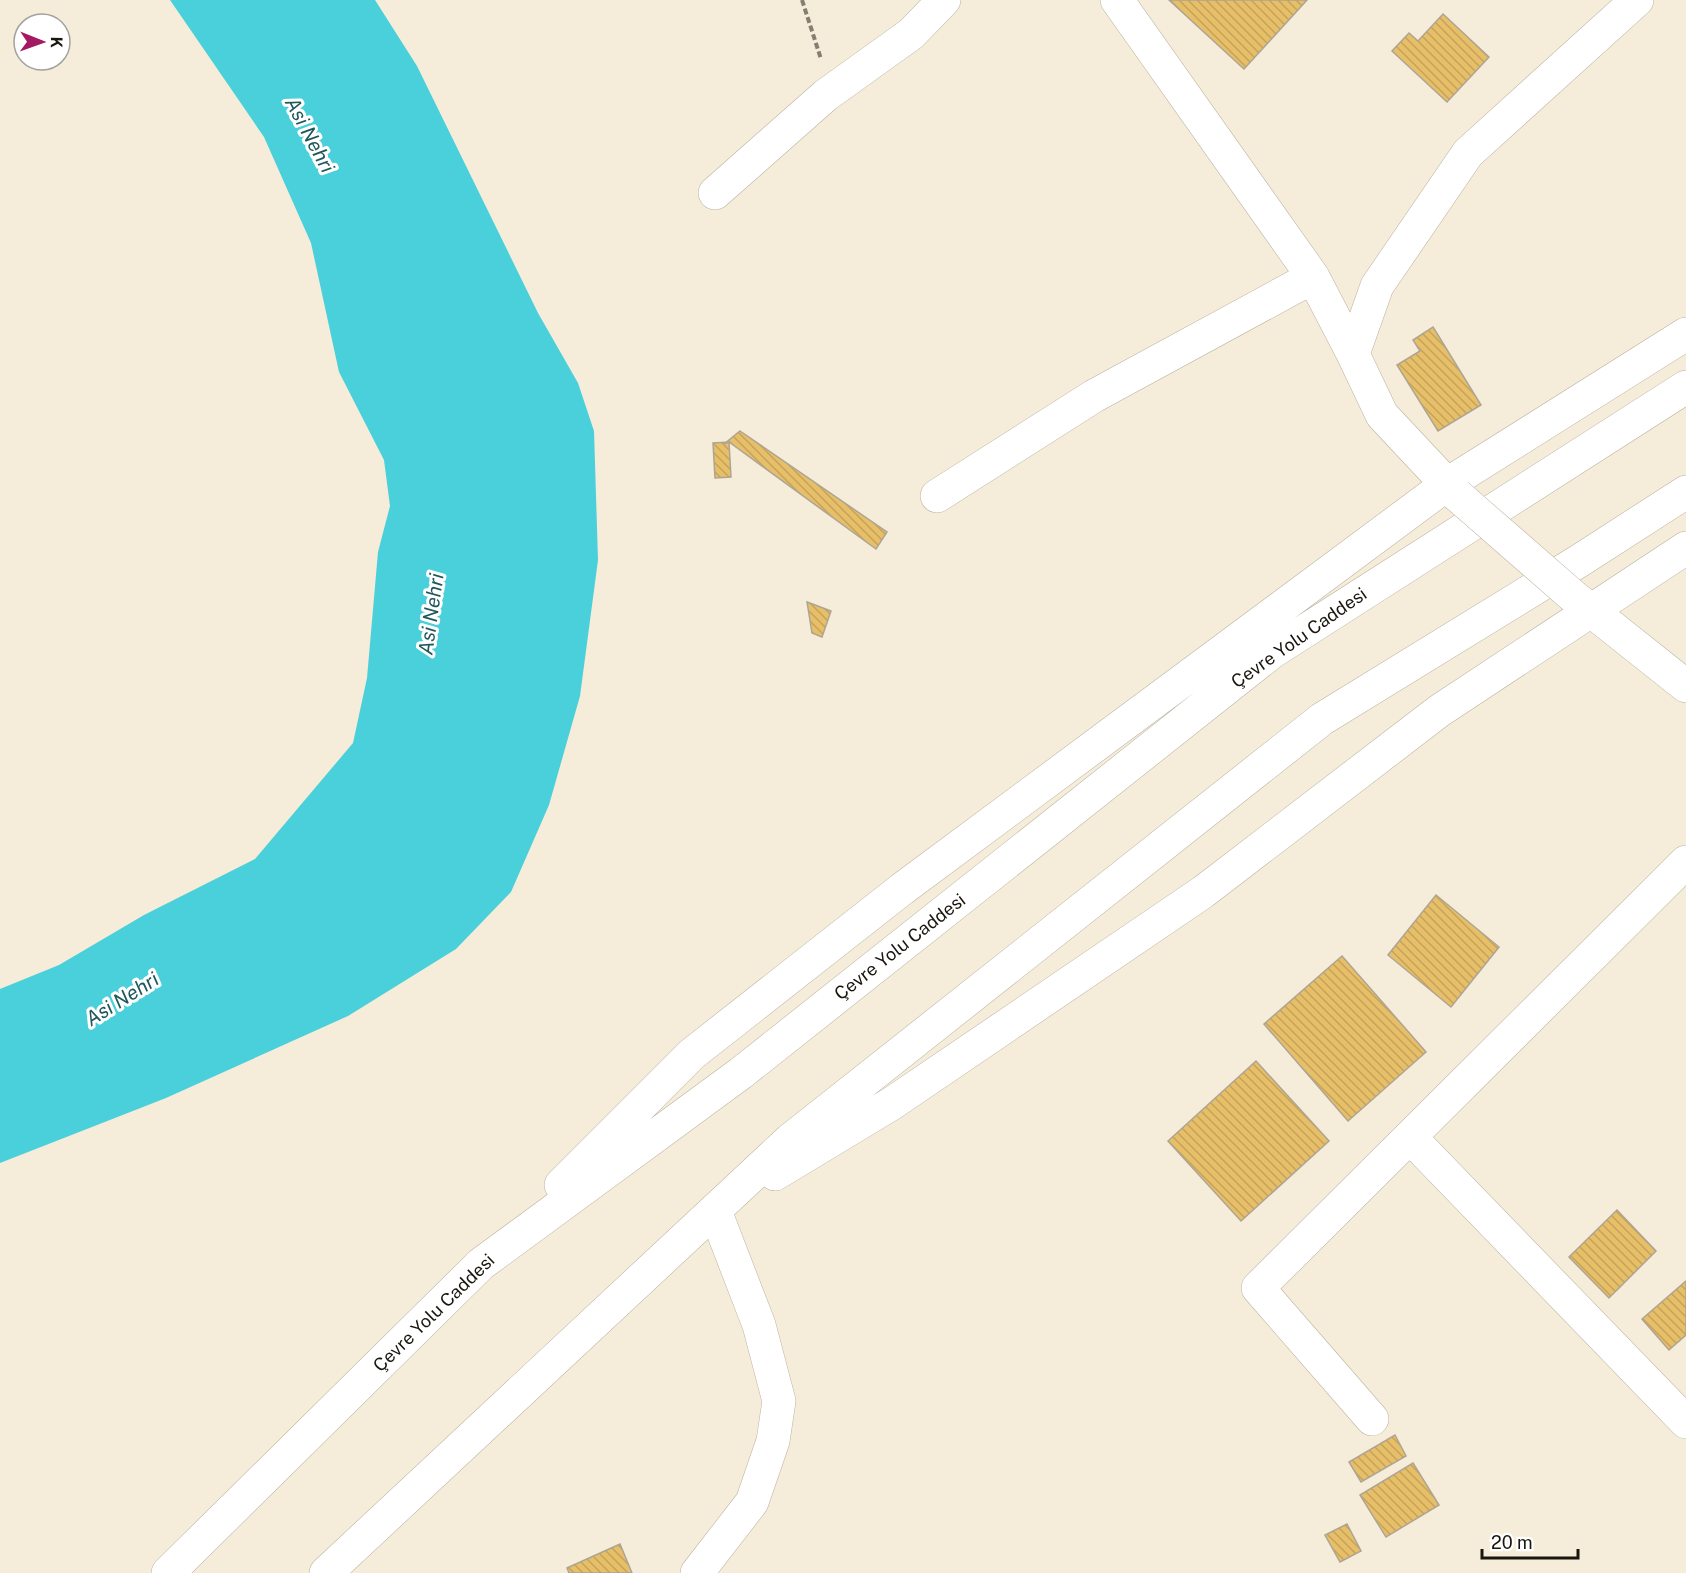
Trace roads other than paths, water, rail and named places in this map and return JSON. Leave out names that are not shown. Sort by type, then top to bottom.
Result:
[{"type":"main road","points":[[715,193],[832,91],[911,34],[944,0]]},
{"type":"main road","points":[[1117,0],[1313,277],[1382,415],[1452,490],[1583,604],[1686,686]]},
{"type":"main road","points":[[1353,354],[1377,286],[1468,153],[1637,0]]},
{"type":"main road","points":[[937,496],[1094,396],[1313,277]]},
{"type":"main road","points":[[481,1264],[692,1054],[902,889],[1452,490],[1686,334]]},
{"type":"main road","name":"Çevre Yolu Caddesi","points":[[168,1573],[481,1264],[741,1073],[1272,652],[1686,387]]},
{"type":"main road","points":[[326,1573],[790,1140],[1322,719],[1579,561],[1686,492]]},
{"type":"main road","points":[[715,1211],[891,1104],[1184,905],[1583,604],[1686,548]]},
{"type":"main road","points":[[1372,1419],[1258,1288],[1686,862]]},
{"type":"main road","points":[[1410,1137],[1686,1422]]},
{"type":"main road","points":[[697,1573],[752,1502],[773,1441],[779,1401],[759,1325],[715,1211]]},
{"type":"water","name":"Asi Nehri","points":[[170,0],[375,0],[417,66],[538,313],[578,383],[594,431],[598,560],[580,696],[549,805],[511,892],[456,949],[348,1016],[166,1098],[0,1163],[0,989],[59,965],[144,915],[255,859],[353,743],[367,678],[378,552],[390,506],[384,460],[339,372],[311,243],[264,137]]}]
